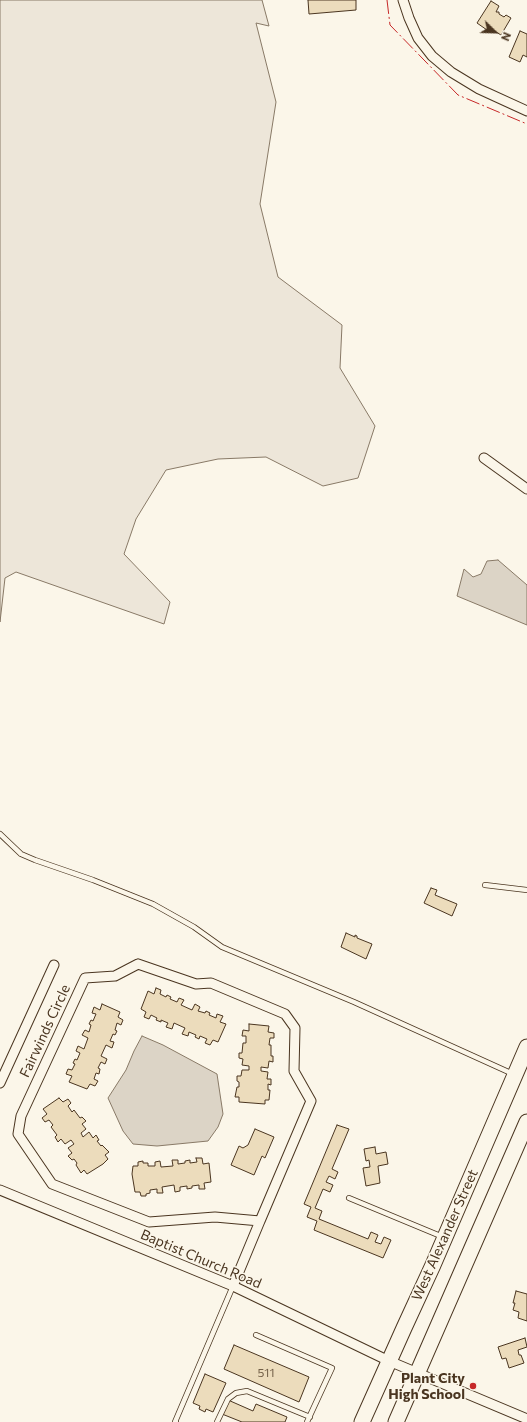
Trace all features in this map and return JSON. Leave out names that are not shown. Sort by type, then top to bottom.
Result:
[{"type":"main road","name":"West Alexander Street","points":[[362,1422],[445,1237],[527,1047]]},
{"type":"main road","name":"West Alexander Street","points":[[396,1422],[527,1122]]},
{"type":"street","points":[[404,0],[409,18],[418,38],[432,56],[451,72],[479,89],[527,111]]},
{"type":"street","points":[[484,458],[527,489]]},
{"type":"street","name":"Fairwinds Circle","points":[[233,1286],[260,1222],[311,1101],[294,1071],[295,1028],[285,1014],[211,983],[196,984],[138,964],[115,976],[85,978],[21,1116],[18,1134],[52,1184],[149,1222],[215,1217],[260,1222]]},
{"type":"street","points":[[0,1083],[54,965]]},
{"type":"street","name":"Baptist Church Road","points":[[0,1190],[233,1286],[389,1361],[527,1419]]},
{"type":"lane","points":[[0,834],[21,854],[153,904],[194,928],[222,947],[354,1002],[515,1075]]},
{"type":"lane","points":[[485,885],[527,890]]},
{"type":"lane","points":[[349,1198],[445,1237]]},
{"type":"lane","points":[[175,1422],[233,1286]]},
{"type":"lane","points":[[256,1335],[332,1368],[307,1422]]},
{"type":"lane","points":[[217,1422],[228,1398],[236,1392],[247,1391],[310,1416]]},
{"type":"shaded area","points":[[0,0],[262,0],[269,26],[256,23],[276,102],[260,204],[278,277],[342,325],[340,368],[375,426],[358,478],[323,486],[266,457],[218,459],[166,470],[136,519],[124,554],[170,602],[164,624],[16,572],[5,578],[0,622]]},
{"type":"shaded area","points":[[498,560],[527,585],[527,625],[457,596],[464,569],[473,577],[481,574],[487,561]]},
{"type":"shaded area","points":[[142,1036],[163,1045],[217,1074],[223,1114],[218,1127],[208,1141],[157,1146],[133,1144],[123,1131],[108,1098],[126,1070]]},
{"type":"building","points":[[308,0],[356,0],[356,10],[309,14]]},
{"type":"building","points":[[491,1],[499,6],[496,12],[499,12],[499,14],[504,17],[506,15],[511,18],[501,35],[488,27],[487,30],[477,23]]},
{"type":"building","points":[[520,31],[527,34],[527,57],[523,55],[520,62],[509,57]]},
{"type":"building","points":[[431,888],[437,890],[435,895],[457,904],[452,916],[424,903]]},
{"type":"building","points":[[346,933],[355,937],[355,935],[357,938],[372,944],[366,959],[341,947]]},
{"type":"building","points":[[156,988],[161,990],[160,994],[166,997],[167,995],[171,997],[170,999],[177,1002],[179,998],[184,1000],[181,1005],[192,1010],[195,1004],[200,1007],[198,1011],[205,1013],[206,1011],[210,1013],[209,1015],[216,1018],[217,1014],[223,1016],[220,1022],[226,1024],[218,1042],[213,1040],[210,1045],[205,1043],[207,1039],[200,1036],[199,1039],[195,1037],[196,1035],[189,1032],[188,1036],[182,1034],[185,1028],[174,1023],[172,1029],[166,1027],[168,1023],[161,1020],[161,1022],[156,1020],[157,1018],[151,1015],[149,1019],[144,1017],[146,1012],[141,1009],[148,991],[154,994]]},
{"type":"building","points":[[102,1004],[120,1012],[118,1017],[123,1020],[121,1025],[117,1023],[115,1030],[117,1031],[115,1035],[113,1034],[110,1041],[114,1042],[112,1048],[106,1045],[101,1056],[107,1059],[105,1064],[101,1062],[98,1068],[100,1069],[99,1074],[96,1073],[94,1079],[98,1081],[95,1086],[90,1084],[87,1089],[69,1082],[72,1076],[66,1074],[68,1069],[72,1070],[75,1064],[73,1063],[75,1059],[77,1060],[80,1053],[76,1051],[78,1046],[84,1049],[88,1038],[82,1035],[85,1030],[89,1032],[91,1025],[89,1024],[91,1020],[93,1021],[96,1014],[92,1013],[94,1007],[100,1010]]},
{"type":"building","points":[[249,1024],[269,1026],[268,1032],[274,1033],[274,1038],[270,1038],[269,1045],[271,1045],[271,1056],[273,1056],[273,1062],[269,1061],[268,1068],[261,1067],[261,1071],[268,1072],[267,1079],[271,1079],[271,1085],[268,1084],[268,1090],[270,1090],[269,1100],[265,1100],[265,1104],[239,1102],[239,1097],[235,1097],[237,1087],[239,1087],[237,1076],[241,1076],[242,1070],[249,1070],[249,1066],[242,1065],[243,1059],[239,1058],[239,1053],[242,1053],[243,1043],[246,1043],[246,1036],[242,1036],[243,1030],[249,1031]]},
{"type":"building","points":[[59,1098],[63,1102],[68,1099],[71,1103],[68,1106],[72,1112],[74,1110],[80,1118],[82,1117],[86,1121],[82,1124],[86,1129],[81,1133],[83,1137],[89,1132],[93,1138],[96,1135],[99,1140],[97,1141],[109,1152],[105,1155],[108,1159],[103,1164],[87,1174],[84,1170],[81,1173],[74,1159],[72,1160],[68,1156],[72,1153],[68,1148],[74,1144],[71,1140],[65,1144],[61,1139],[58,1142],[55,1137],[57,1135],[51,1127],[53,1125],[49,1120],[45,1122],[42,1118],[47,1114],[43,1109]]},
{"type":"building","points":[[337,1125],[349,1129],[332,1169],[338,1172],[335,1179],[329,1176],[326,1182],[333,1185],[330,1192],[323,1189],[315,1208],[322,1211],[319,1219],[368,1239],[371,1232],[378,1235],[375,1242],[381,1244],[384,1237],[391,1240],[383,1258],[314,1230],[317,1221],[307,1217],[311,1207],[304,1204]]},
{"type":"building","points":[[255,1129],[274,1137],[265,1158],[262,1156],[254,1175],[231,1165],[239,1146],[243,1148],[248,1145]]},
{"type":"building","points":[[375,1147],[376,1154],[386,1152],[388,1164],[378,1166],[380,1183],[366,1186],[363,1168],[370,1167],[369,1160],[366,1161],[364,1149]]},
{"type":"building","points":[[196,1158],[202,1158],[203,1164],[209,1163],[211,1182],[204,1183],[205,1189],[199,1189],[199,1185],[192,1186],[192,1188],[187,1189],[187,1186],[180,1187],[180,1191],[175,1192],[174,1185],[162,1187],[163,1193],[157,1193],[157,1189],[150,1190],[150,1193],[146,1194],[146,1196],[141,1196],[140,1192],[135,1192],[132,1174],[133,1166],[138,1166],[138,1162],[143,1161],[143,1163],[148,1163],[148,1166],[155,1166],[155,1162],[160,1161],[161,1167],[173,1166],[172,1160],[178,1160],[178,1164],[185,1163],[185,1161],[190,1160],[190,1163],[197,1162]]},
{"type":"building","points":[[516,1291],[527,1294],[527,1321],[518,1318],[519,1312],[513,1310]]},
{"type":"building","points":[[525,1338],[527,1347],[518,1350],[524,1363],[509,1368],[506,1358],[502,1359],[498,1347]]},
{"type":"building","points":[[234,1345],[309,1377],[299,1402],[224,1369]]},
{"type":"building","points":[[205,1374],[226,1383],[213,1412],[206,1409],[205,1412],[199,1409],[200,1406],[193,1403]]},
{"type":"building","points":[[228,1400],[253,1411],[256,1404],[287,1417],[285,1422],[242,1422],[222,1414]]},
{"type":"power","points":[[387,0],[390,25],[458,95],[527,124]]},
{"type":"place","name":"Plant City High School","points":[[473,1386]]}]
